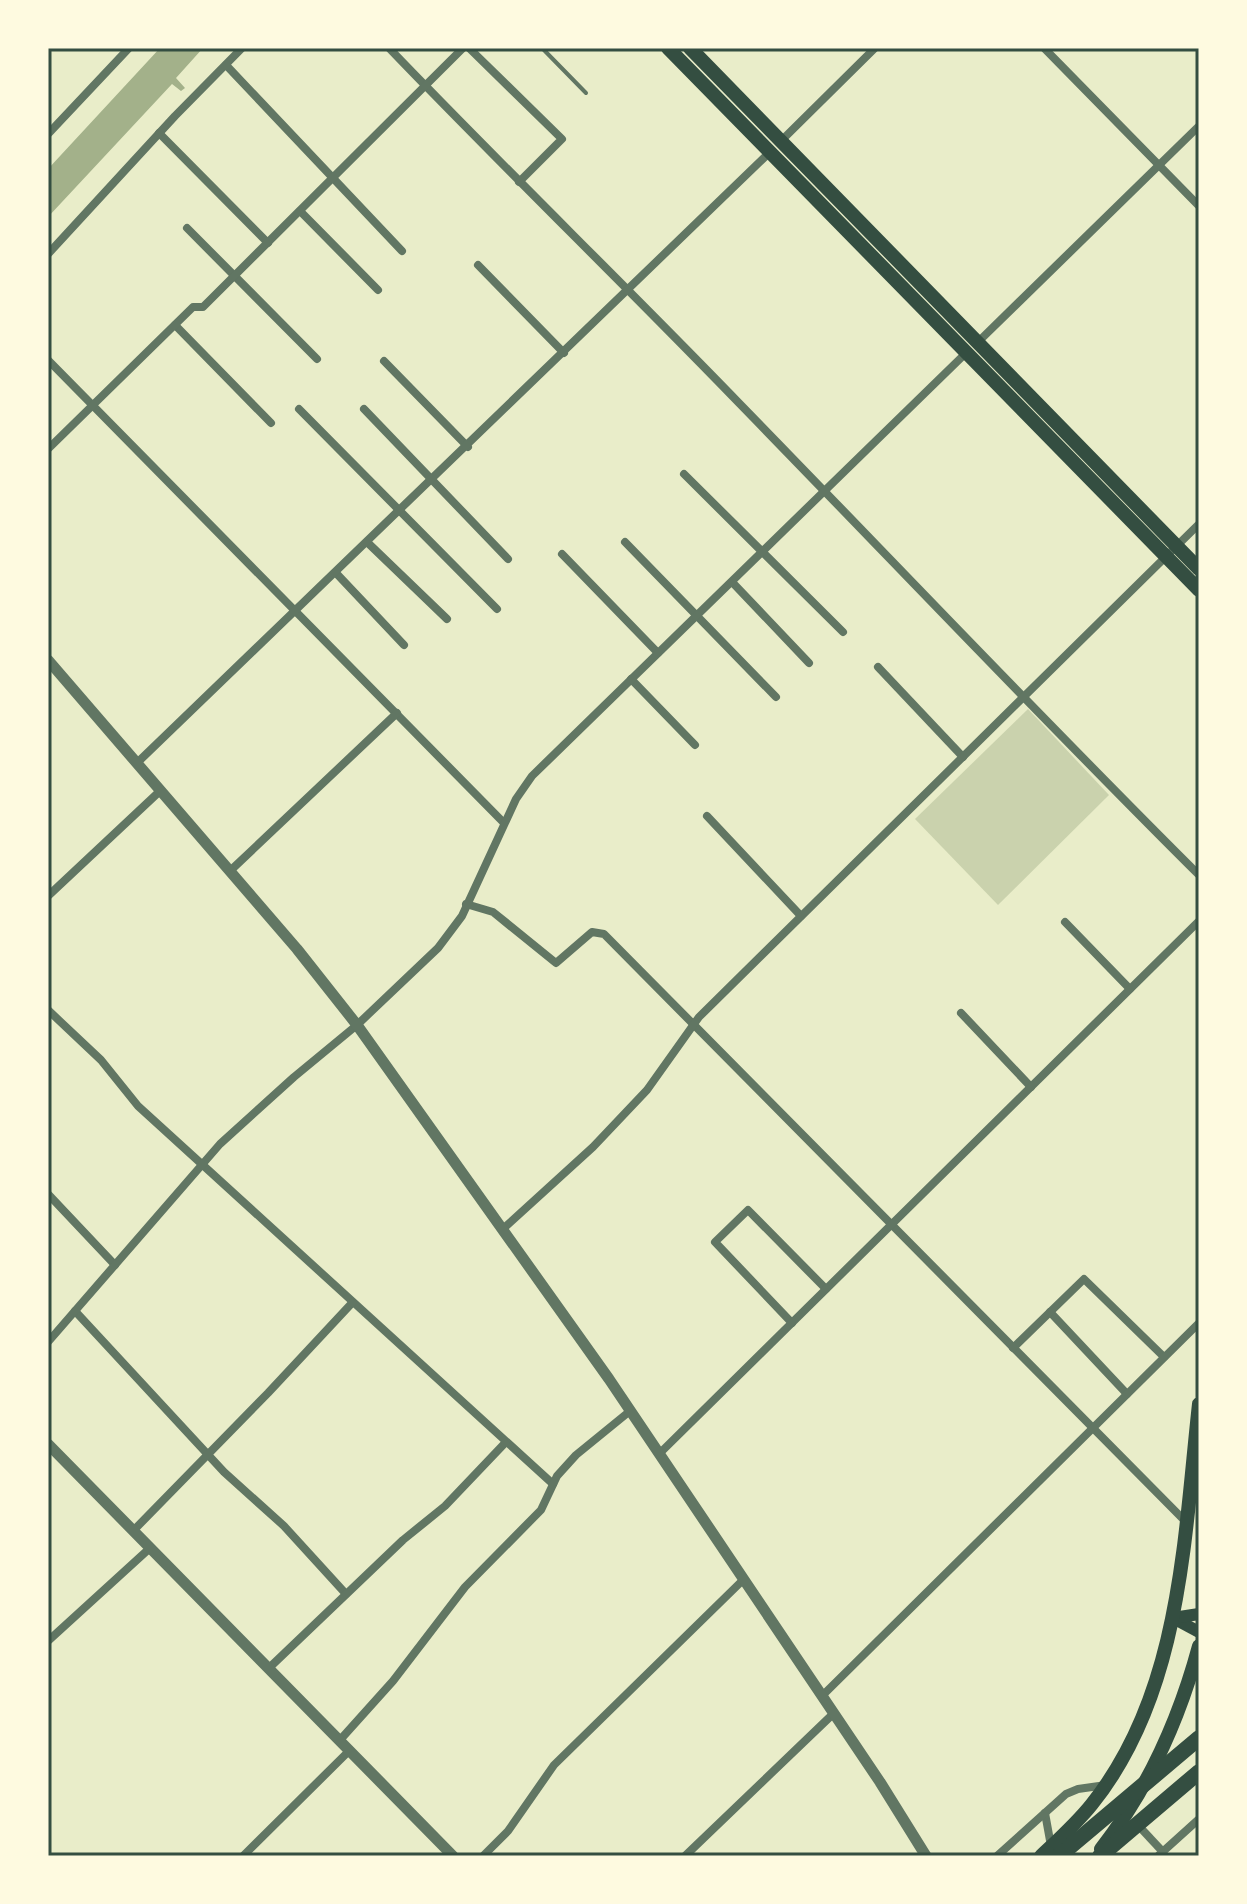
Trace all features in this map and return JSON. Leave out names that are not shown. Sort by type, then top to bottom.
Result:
[{"type":"highway","points":[[1050,1853],[1199,1738]]},
{"type":"highway","points":[[1098,1856],[1199,1772]]},
{"type":"main road","points":[[668,48],[776,147],[1171,551],[1199,590]]},
{"type":"main road","points":[[690,48],[776,147]]},
{"type":"main road","points":[[1171,551],[1199,569]]},
{"type":"main road","points":[[1050,1853],[1106,1785],[1121,1761],[1146,1705],[1173,1618],[1199,1404]]},
{"type":"main road","points":[[1173,1618],[1199,1614]]},
{"type":"main road","points":[[1173,1618],[1199,1632]]},
{"type":"main road","points":[[1098,1856],[1128,1814],[1166,1742],[1199,1646]]},
{"type":"street","points":[[48,134],[129,48]]},
{"type":"street","points":[[48,254],[242,48]]},
{"type":"street","points":[[389,48],[1199,875]]},
{"type":"street","points":[[48,449],[193,307],[203,307],[463,48]]},
{"type":"street","points":[[469,48],[562,139],[519,182]]},
{"type":"street","points":[[137,763],[434,480],[875,48]]},
{"type":"street","points":[[1044,48],[1199,206]]},
{"type":"street","points":[[226,65],[402,251]]},
{"type":"street","points":[[48,1342],[220,1144],[357,1025],[438,948],[462,916],[516,799],[532,776],[1199,126]]},
{"type":"street","points":[[159,133],[268,243]]},
{"type":"street","points":[[300,211],[378,290]]},
{"type":"street","points":[[187,228],[317,359]]},
{"type":"street","points":[[478,265],[564,353]]},
{"type":"street","points":[[175,325],[271,423]]},
{"type":"street","points":[[48,360],[504,823]]},
{"type":"street","points":[[384,361],[468,447]]},
{"type":"street","points":[[299,409],[497,609]]},
{"type":"street","points":[[364,409],[508,559]]},
{"type":"street","points":[[684,474],[843,632]]},
{"type":"street","points":[[504,1228],[593,1147],[647,1090],[693,1025],[1199,524]]},
{"type":"street","points":[[625,542],[776,697]]},
{"type":"street","points":[[368,543],[447,619]]},
{"type":"street","points":[[562,554],[658,653]]},
{"type":"street","points":[[336,573],[404,645]]},
{"type":"street","points":[[732,582],[809,663]]},
{"type":"street","points":[[48,660],[230,871],[357,1025],[504,1228],[630,1411],[880,1782],[926,1856]]},
{"type":"street","points":[[878,667],[963,757]]},
{"type":"street","points":[[631,679],[695,745]]},
{"type":"street","points":[[230,871],[397,713]]},
{"type":"street","points":[[48,896],[160,791]]},
{"type":"street","points":[[707,816],[801,916]]},
{"type":"street","points":[[466,904],[493,912],[556,963],[592,932],[604,934],[1186,1522]]},
{"type":"street","points":[[659,1454],[1199,921]]},
{"type":"street","points":[[1065,922],[1130,989]]},
{"type":"street","points":[[48,1010],[101,1060],[138,1106],[553,1484]]},
{"type":"street","points":[[961,1013],[1031,1087]]},
{"type":"street","points":[[48,1194],[115,1265]]},
{"type":"street","points":[[792,1323],[715,1242],[748,1210],[826,1289]]},
{"type":"street","points":[[1013,1348],[1084,1279],[1164,1357]]},
{"type":"street","points":[[133,1531],[352,1303]]},
{"type":"street","points":[[75,1311],[224,1472],[284,1526],[346,1594]]},
{"type":"street","points":[[1050,1312],[1127,1394]]},
{"type":"street","points":[[822,1696],[1199,1323]]},
{"type":"street","points":[[340,1740],[393,1681],[465,1587],[541,1510],[557,1476],[576,1455],[630,1411]]},
{"type":"street","points":[[269,1668],[403,1540],[445,1506],[505,1443]]},
{"type":"street","points":[[48,1444],[453,1856]]},
{"type":"street","points":[[48,1641],[150,1548]]},
{"type":"street","points":[[483,1856],[508,1831],[554,1765],[743,1580]]},
{"type":"street","points":[[685,1856],[833,1714]]},
{"type":"street","points":[[243,1856],[350,1750]]},
{"type":"street","points":[[997,1856],[1066,1794],[1106,1785]]},
{"type":"street","points":[[1045,1813],[1050,1853]]},
{"type":"street","points":[[1128,1814],[1160,1854],[1199,1819]]},
{"type":"lane","points":[[542,48],[586,93]]},
{"type":"shaded area","points":[[160,48],[203,48],[176,78],[185,88],[181,91],[172,84],[48,217],[48,169]]},
{"type":"shaded area","points":[[1028,709],[1109,795],[998,905],[915,819]]}]
